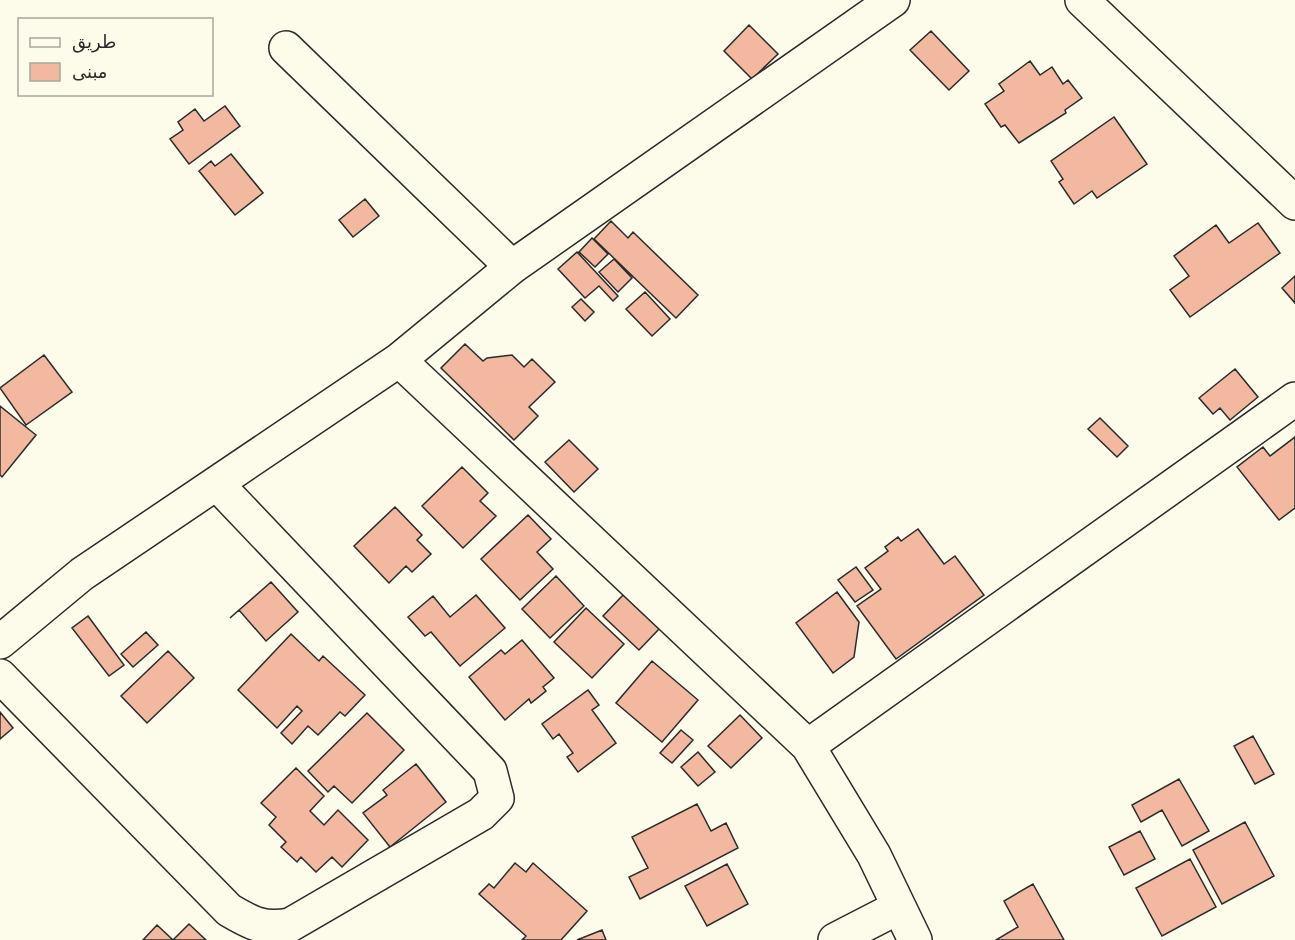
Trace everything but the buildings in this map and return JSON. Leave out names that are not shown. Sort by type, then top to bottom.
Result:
[{"type":"street","points":[[0,642],[82,574],[399,360],[512,267],[893,0]]},
{"type":"street","points":[[1082,0],[1295,203]]},
{"type":"street","points":[[286,48],[512,267]]},
{"type":"street","points":[[399,360],[808,746],[874,855],[915,940]]},
{"type":"street","points":[[808,746],[1295,399]]},
{"type":"street","points":[[0,676],[229,910],[248,922],[271,929],[290,925],[481,814],[497,798],[490,771],[217,484]]},
{"type":"street","points":[[835,940],[899,907]]}]
